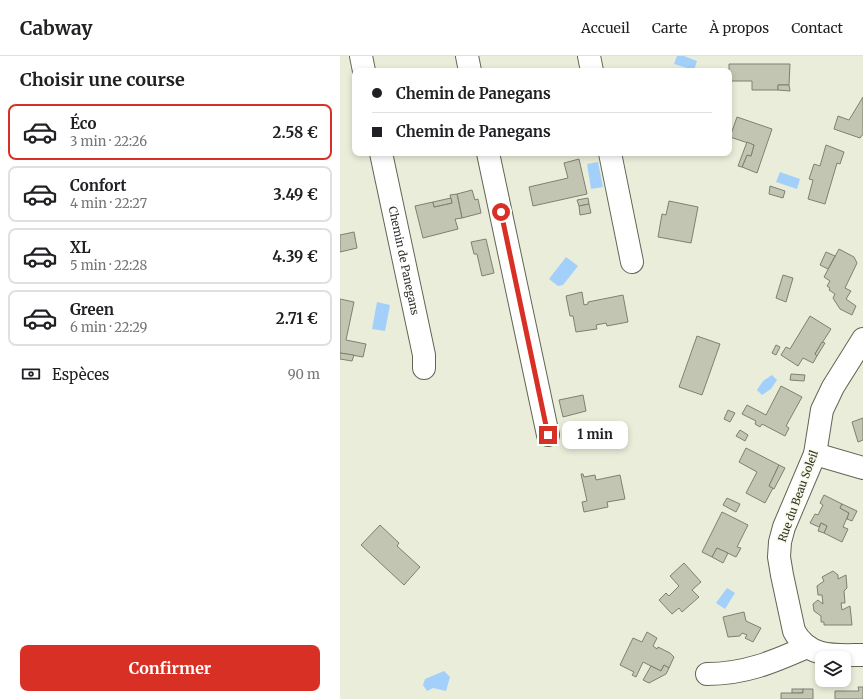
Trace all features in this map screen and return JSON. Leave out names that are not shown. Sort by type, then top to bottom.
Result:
[{"type":"street","points":[[361,56],[363,68]]},
{"type":"street","points":[[467,56],[469,68]]},
{"type":"street","points":[[589,56],[591,68]]},
{"type":"street","name":"Chemin de Panegans","points":[[382,156],[424,355],[424,368]]},
{"type":"street","points":[[489,156],[548,435]]},
{"type":"street","points":[[611,156],[632,262]]},
{"type":"street","name":"Rue du Beau Soleil","points":[[863,339],[833,387],[822,410],[815,454],[784,527],[780,542],[779,557],[794,631],[799,639],[807,647],[826,655],[863,655]]},
{"type":"street","points":[[815,454],[863,468]]},
{"type":"street","points":[[707,674],[723,674],[754,669],[807,647]]},
{"type":"water","points":[[677,56],[684,56],[697,61],[695,68],[687,68],[674,64]]},
{"type":"water","points":[[598,162],[603,187],[591,189],[587,164]]},
{"type":"water","points":[[780,172],[800,179],[797,189],[776,182]]},
{"type":"water","points":[[566,257],[578,266],[563,285],[558,286],[549,279]]},
{"type":"water","points":[[377,302],[390,305],[385,331],[372,329]]},
{"type":"water","points":[[772,375],[777,380],[771,389],[762,395],[757,390],[763,381]]},
{"type":"water","points":[[727,588],[735,593],[725,609],[716,603]]},
{"type":"water","points":[[444,671],[450,677],[446,691],[433,688],[427,691],[423,685],[425,679]]},
{"type":"building","points":[[729,64],[790,64],[789,85],[778,85],[778,90],[752,90],[752,81],[732,81],[732,68],[729,68]]},
{"type":"building","points":[[778,85],[789,85],[790,91],[778,90]]},
{"type":"building","points":[[863,97],[863,134],[860,138],[834,129],[838,116],[849,120]]},
{"type":"building","points":[[737,117],[772,129],[757,173],[742,167],[747,155],[751,156],[754,145],[732,138],[732,131]]},
{"type":"building","points":[[747,142],[754,145],[751,156],[747,155],[742,167],[738,166]]},
{"type":"building","points":[[826,145],[844,152],[840,164],[837,163],[825,204],[808,199],[813,180],[809,179],[814,164],[820,166]]},
{"type":"building","points":[[579,159],[587,194],[533,206],[529,187],[568,178],[564,163]]},
{"type":"building","points":[[770,186],[785,191],[783,198],[769,194]]},
{"type":"building","points":[[472,190],[475,200],[478,199],[481,213],[462,218],[457,194]]},
{"type":"building","points":[[457,194],[462,218],[455,219],[458,229],[423,238],[415,206],[433,202],[434,207],[452,203],[450,195]]},
{"type":"building","points":[[451,198],[452,203],[434,207],[433,202]]},
{"type":"building","points":[[588,198],[589,204],[579,206],[577,200]]},
{"type":"building","points":[[669,201],[698,207],[691,243],[658,237],[662,214],[666,215]]},
{"type":"building","points":[[589,204],[591,213],[580,215],[579,206]]},
{"type":"building","points":[[354,232],[357,248],[340,252],[340,235]]},
{"type":"building","points":[[486,239],[494,273],[482,276],[477,254],[474,254],[471,242]]},
{"type":"building","points":[[839,249],[854,257],[857,263],[845,288],[851,291],[846,299],[856,306],[852,315],[840,309],[833,298],[835,294],[829,290],[830,288],[827,286],[830,281],[824,277]]},
{"type":"building","points":[[826,252],[835,256],[828,269],[820,265]]},
{"type":"building","points":[[783,275],[793,278],[786,302],[776,298]]},
{"type":"building","points":[[582,292],[584,305],[588,304],[588,302],[623,295],[628,322],[607,326],[606,323],[596,325],[597,329],[576,332],[573,316],[570,316],[566,296]]},
{"type":"building","points":[[340,299],[354,302],[346,340],[366,344],[363,357],[340,353]]},
{"type":"building","points":[[810,316],[831,329],[815,354],[817,356],[813,363],[803,358],[798,366],[781,355],[786,347],[790,349]]},
{"type":"building","points":[[697,336],[720,344],[702,395],[679,387]]},
{"type":"building","points":[[822,342],[825,343],[817,356],[815,354]]},
{"type":"building","points":[[776,345],[780,347],[776,355],[772,353]]},
{"type":"building","points":[[340,353],[354,355],[352,361],[340,359]]},
{"type":"building","points":[[791,374],[805,375],[804,381],[790,380]]},
{"type":"building","points":[[781,386],[802,397],[786,426],[789,428],[785,436],[762,424],[760,427],[755,424],[756,421],[742,414],[747,405],[766,415]]},
{"type":"building","points":[[583,395],[586,411],[563,417],[559,400]]},
{"type":"building","points":[[728,410],[735,413],[730,422],[724,419]]},
{"type":"building","points":[[863,418],[863,440],[858,442],[852,422]]},
{"type":"building","points":[[594,422],[597,436],[588,438],[585,424]]},
{"type":"building","points":[[740,430],[748,435],[745,441],[736,436]]},
{"type":"building","points":[[746,448],[779,465],[769,486],[773,488],[765,503],[746,493],[757,472],[739,462]]},
{"type":"building","points":[[779,465],[785,468],[774,489],[769,486]]},
{"type":"building","points":[[581,474],[583,474],[584,477],[595,475],[596,480],[620,475],[625,499],[607,502],[608,507],[584,512],[582,502],[587,501]]},
{"type":"building","points":[[824,495],[842,504],[840,508],[849,513],[843,527],[848,529],[842,542],[824,533],[827,526],[821,523],[819,527],[810,523],[815,514],[818,515],[823,505],[820,503]]},
{"type":"building","points":[[727,498],[740,504],[736,512],[723,505]]},
{"type":"building","points":[[842,504],[857,511],[852,521],[847,519],[849,513],[840,508]]},
{"type":"building","points":[[722,512],[748,525],[737,547],[741,548],[736,557],[717,548],[712,557],[702,552]]},
{"type":"building","points":[[821,523],[827,526],[824,533],[818,531]]},
{"type":"building","points":[[380,525],[399,543],[397,546],[420,567],[404,585],[361,545]]},
{"type":"building","points":[[717,548],[728,553],[723,563],[712,557]]},
{"type":"building","points":[[684,563],[701,582],[692,590],[699,597],[682,612],[679,608],[672,614],[659,600],[666,593],[669,596],[679,586],[670,576]]},
{"type":"building","points":[[833,571],[838,575],[838,579],[846,575],[847,588],[844,591],[845,603],[841,603],[842,610],[850,606],[852,625],[824,625],[824,622],[821,622],[821,616],[814,611],[813,604],[818,600],[823,604],[822,595],[818,595],[817,586],[824,581],[822,577]]},
{"type":"building","points":[[744,612],[746,621],[761,628],[753,642],[745,638],[747,635],[742,633],[740,636],[728,637],[723,617]]},
{"type":"building","points":[[647,632],[657,638],[653,646],[657,649],[658,647],[670,653],[674,657],[669,668],[664,665],[661,671],[643,662],[636,677],[632,675],[634,672],[620,665],[633,638],[642,642]]},
{"type":"building","points":[[664,665],[669,668],[666,674],[649,683],[643,680],[651,666],[661,671]]},
{"type":"building","points":[[858,687],[863,687],[863,699],[835,699],[835,691],[859,691]]},
{"type":"building","points":[[792,689],[803,689],[803,693],[792,693]]},
{"type":"building","points":[[803,689],[813,689],[813,699],[781,699],[781,693],[803,693]]},
{"type":"route","points":[[501,212],[548,435]]}]
